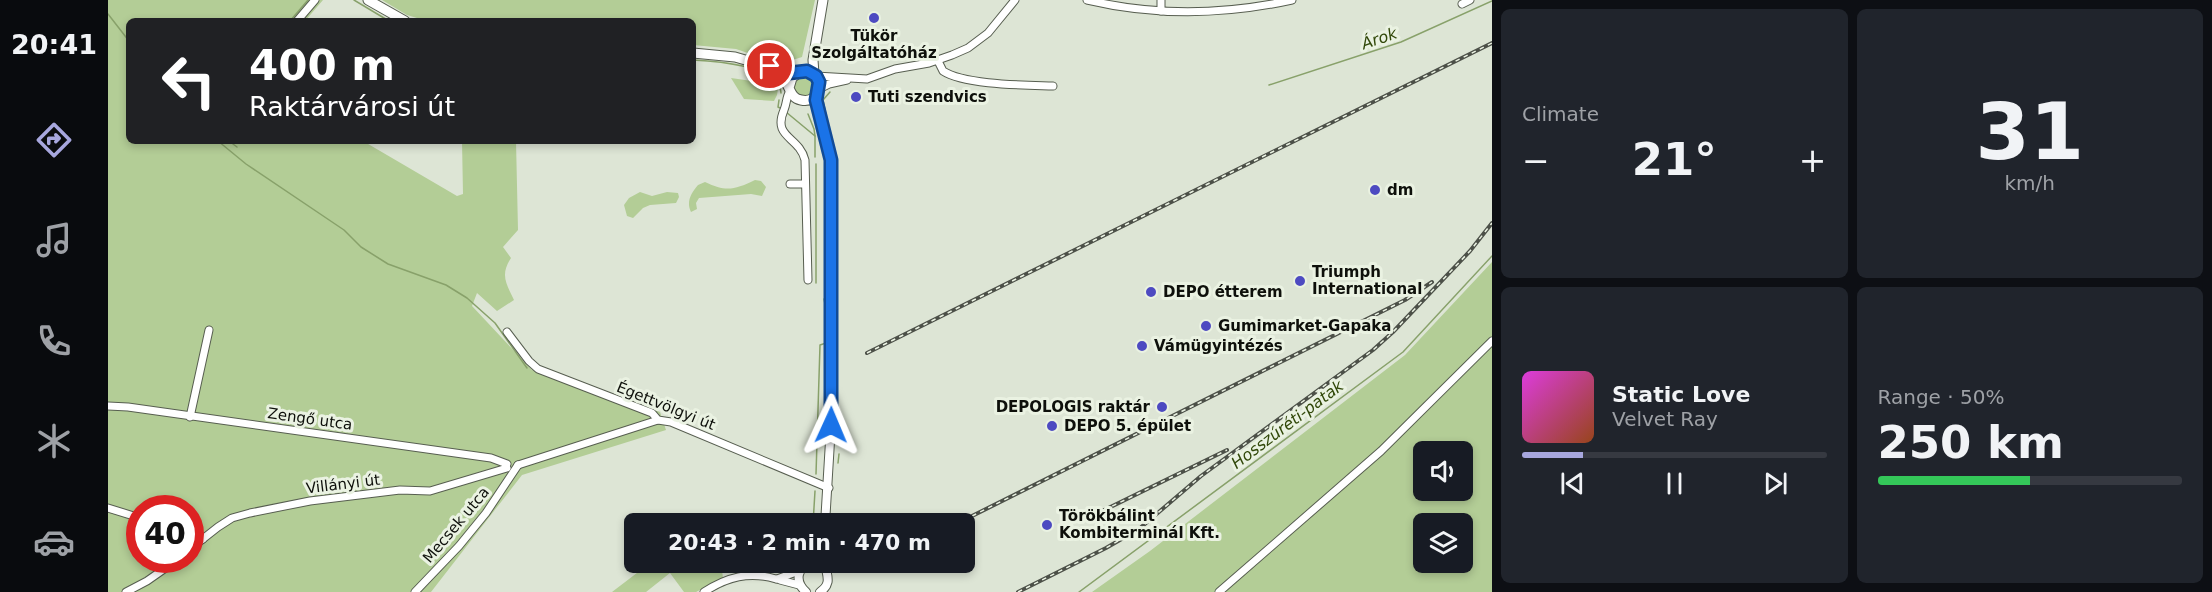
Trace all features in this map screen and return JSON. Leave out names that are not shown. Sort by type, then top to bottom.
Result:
[{"type":"main road","points":[[368,0],[400,18]]},
{"type":"main road","points":[[754,62],[777,75],[800,100],[812,99],[818,92],[819,82],[815,75],[813,60],[823,0]]},
{"type":"main road","points":[[790,90],[790,80],[798,72],[808,55],[821,13]]},
{"type":"main road","points":[[696,53],[725,56],[798,72],[807,71],[815,75]]},
{"type":"street","points":[[300,18],[315,0]]},
{"type":"street","points":[[815,75],[867,79],[963,51],[984,36],[1015,0]]},
{"type":"street","points":[[1087,0],[1108,5],[1161,11],[1214,12],[1292,0]]},
{"type":"street","points":[[1161,0],[1161,11]]},
{"type":"street","points":[[1462,4],[1470,0]]},
{"type":"street","points":[[938,60],[943,71],[960,78],[1053,86]]},
{"type":"street","points":[[826,513],[832,377],[831,160],[818,92],[829,84],[850,78]]},
{"type":"street","points":[[790,90],[781,114],[780,126],[802,150],[804,160],[808,280]]},
{"type":"street","points":[[785,108],[800,100],[812,108],[825,132]]},
{"type":"street","points":[[790,184],[805,184]]},
{"type":"street","points":[[190,417],[209,330]]},
{"type":"street","name":"Égettvölgyi út","points":[[507,332],[528,361],[538,369],[652,413],[658,420],[671,422],[829,488]]},
{"type":"street","points":[[1219,592],[1381,451],[1492,341]]},
{"type":"street","name":"Zengő utca","points":[[108,406],[491,458],[511,467]]},
{"type":"street","name":"Villányi út","points":[[204,538],[228,520],[250,513],[310,501],[400,490],[430,490],[658,420]]},
{"type":"street","name":"Mecsek utca","points":[[415,592],[459,546],[486,513],[511,467]]},
{"type":"street","points":[[108,508],[126,514]]},
{"type":"street","points":[[126,592],[158,573]]},
{"type":"street","points":[[794,573],[777,579],[804,590]]},
{"type":"street","points":[[800,573],[804,590]]},
{"type":"street","points":[[820,592],[828,583],[828,573]]},
{"type":"street","points":[[704,592],[732,578],[759,574],[776,579]]},
{"type":"green space","points":[[108,0],[323,0],[308,18],[126,18],[126,144],[368,144],[457,196],[463,194],[462,144],[516,144],[518,230],[503,247],[511,258],[505,274],[514,300],[497,311],[477,293],[472,306],[532,370],[582,382],[660,412],[666,430],[522,475],[431,592],[108,592]]},
{"type":"green space","points":[[382,0],[815,0],[802,57],[780,64],[736,49],[696,45],[696,18],[417,18],[407,15]]},
{"type":"green space","points":[[804,75],[814,82],[815,86],[808,96],[804,97],[794,90],[793,86],[800,76]]},
{"type":"green space","points":[[731,78],[773,84],[778,89],[777,95],[774,101],[744,99]]},
{"type":"green space","points":[[755,180],[761,181],[766,187],[762,196],[751,194],[699,198],[696,203],[697,209],[691,212],[690,198],[698,185],[705,182],[730,188]]},
{"type":"green space","points":[[640,192],[652,196],[667,192],[678,193],[679,197],[676,203],[650,205],[643,208],[633,218],[627,216],[624,205],[629,198]]},
{"type":"green space","points":[[1492,262],[1492,592],[1092,592],[1150,551],[1405,355]]},
{"type":"green space","points":[[637,573],[670,573],[646,592],[612,592]]},
{"type":"green space","points":[[670,573],[722,573],[723,578],[696,592],[684,592]]},
{"type":"waterway","points":[[293,18],[308,0]]},
{"type":"waterway","points":[[354,0],[384,18]]},
{"type":"waterway","name":"Árok","points":[[1269,85],[1401,42],[1492,1]]},
{"type":"waterway","points":[[108,14],[126,37]]},
{"type":"waterway","points":[[696,60],[729,63],[758,71],[769,76],[777,84],[781,93]]},
{"type":"waterway","points":[[826,115],[823,100],[830,92]]},
{"type":"waterway","points":[[779,100],[778,107],[782,109]]},
{"type":"waterway","points":[[786,112],[815,136],[815,157]]},
{"type":"waterway","points":[[808,114],[815,136]]},
{"type":"waterway","points":[[222,144],[246,164],[344,230],[361,247],[388,264],[446,285],[467,298],[495,323],[527,368]]},
{"type":"waterway","points":[[233,144],[237,147]]},
{"type":"waterway","points":[[816,164],[816,283]]},
{"type":"waterway","name":"Hosszúréti-patak","points":[[1079,592],[1403,352],[1492,256]]},
{"type":"waterway","points":[[824,299],[827,314]]},
{"type":"waterway","points":[[816,474],[820,345],[826,343],[827,325]]},
{"type":"waterway","points":[[837,419],[840,428]]},
{"type":"waterway","points":[[839,433],[839,445]]},
{"type":"waterway","points":[[838,463],[839,454]]},
{"type":"waterway","points":[[814,513],[815,491]]},
{"type":"railway","points":[[867,353],[1492,43]]},
{"type":"railway","points":[[1018,592],[1139,529],[1201,476],[1373,350],[1470,251],[1492,223]]},
{"type":"railway","points":[[975,515],[1405,300],[1432,282]]},
{"type":"railway","points":[[1088,518],[1227,450]]},
{"type":"place","name":"Tükör Szolgáltatóház","points":[[874,18]]},
{"type":"place","name":"Tuti szendvics","points":[[856,97]]},
{"type":"place","name":"dm","points":[[1375,190]]},
{"type":"place","name":"Triumph International","points":[[1300,281]]},
{"type":"place","name":"DEPO étterem","points":[[1151,292]]},
{"type":"place","name":"Gumimarket-Gapaka","points":[[1206,326]]},
{"type":"place","name":"Vámügyintézés","points":[[1142,346]]},
{"type":"place","name":"DEPOLOGIS raktár","points":[[1162,407]]},
{"type":"place","name":"DEPO 5. épület","points":[[1052,426]]},
{"type":"place","name":"Törökbálint Kombiterminál Kft.","points":[[1047,525]]},
{"type":"route","points":[[770,66],[795,74],[801,71],[811,72],[819,82],[816,100],[829,144],[831,160],[831,425]]}]
